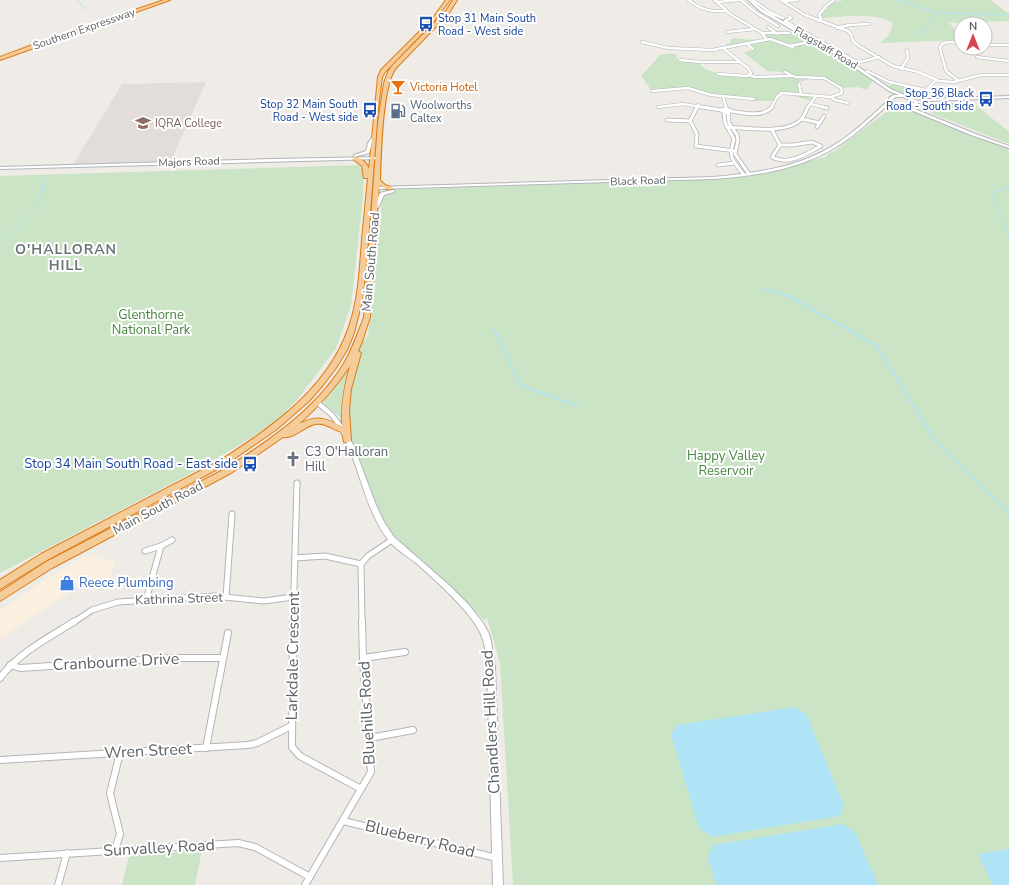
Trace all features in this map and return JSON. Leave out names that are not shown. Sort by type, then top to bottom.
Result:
[{"type":"highway","name":"Southern Expressway","points":[[0,55],[30,43],[159,0]]},
{"type":"highway","name":"Southern Expressway","points":[[0,59],[168,0]]},
{"type":"highway","name":"Main South Road","points":[[0,585],[44,557],[196,478],[249,446],[274,428],[310,394],[326,376],[343,349],[356,315],[361,279],[380,77],[388,65],[441,11],[448,0]]},
{"type":"highway","name":"Main South Road","points":[[0,597],[16,585],[49,565],[228,471],[271,443],[318,403],[346,366],[360,338],[369,306],[381,123],[388,78],[394,67],[448,12],[455,0]]},
{"type":"highway","points":[[441,11],[448,12]]},
{"type":"highway","points":[[378,92],[380,90],[383,78],[388,78]]},
{"type":"highway","points":[[356,159],[364,163],[369,186],[377,188]]},
{"type":"highway","points":[[378,181],[383,186],[390,188]]},
{"type":"highway","points":[[348,440],[345,410],[347,388],[360,338]]},
{"type":"highway","points":[[249,446],[277,431],[309,405],[318,403],[310,394]]},
{"type":"highway","points":[[271,443],[314,421],[327,422],[342,429]]},
{"type":"main road","name":"Flagstaff Road","points":[[745,0],[757,10],[814,42],[893,92],[905,96],[916,103],[931,117]]},
{"type":"main road","name":"Flagstaff Road","points":[[749,0],[776,20]]},
{"type":"main road","name":"Flagstaff Road","points":[[814,42],[873,80],[884,89],[891,99]]},
{"type":"main road","points":[[965,99],[905,96],[895,96],[891,99],[894,104],[931,117],[968,133],[1009,147]]},
{"type":"main road","points":[[881,109],[903,107],[928,100],[1009,97]]},
{"type":"main road","name":"Black Road","points":[[377,188],[705,179],[747,175],[801,163],[823,153],[847,137],[891,99]]},
{"type":"main road","points":[[310,159],[365,154],[368,151],[370,143],[374,137]]},
{"type":"main road","name":"Majors Road","points":[[0,168],[379,158]]},
{"type":"main road","points":[[376,207],[384,193],[412,188]]},
{"type":"main road","name":"Chandlers Hill Road","points":[[318,403],[334,416],[348,440],[378,516],[392,540],[433,574],[480,624],[486,636],[491,667],[498,885]]},
{"type":"street","points":[[689,0],[695,6],[703,10],[727,11]]},
{"type":"street","points":[[716,1],[740,0],[773,26],[777,34]]},
{"type":"street","name":"Flagstaff Road","points":[[753,0],[763,9],[777,17],[783,18]]},
{"type":"street","points":[[782,1],[798,0]]},
{"type":"street","points":[[818,21],[821,19],[819,14],[822,10],[834,0]]},
{"type":"street","points":[[716,1],[727,11],[762,34],[767,40]]},
{"type":"street","points":[[782,1],[802,14],[850,33],[853,40],[859,46],[901,69],[918,72],[936,80],[951,82],[984,75],[1009,75]]},
{"type":"street","points":[[776,20],[802,14]]},
{"type":"street","points":[[789,16],[791,18],[785,21],[855,60],[860,62],[879,57]]},
{"type":"street","points":[[837,28],[849,25],[869,24]]},
{"type":"street","points":[[727,32],[755,29]]},
{"type":"street","points":[[762,34],[789,33]]},
{"type":"street","points":[[642,42],[668,48],[724,50],[767,40],[774,40],[790,47],[814,42]]},
{"type":"street","points":[[953,42],[942,44],[940,48],[946,71],[959,81]]},
{"type":"street","points":[[747,44],[753,49]]},
{"type":"street","points":[[993,45],[1009,45]]},
{"type":"street","points":[[724,50],[750,70],[751,73],[749,75]]},
{"type":"street","points":[[901,69],[908,58],[907,50]]},
{"type":"street","points":[[977,57],[1007,61],[1009,66]]},
{"type":"street","points":[[680,60],[702,62],[740,62]]},
{"type":"street","points":[[980,70],[984,75]]},
{"type":"street","points":[[867,71],[887,82],[958,96]]},
{"type":"street","points":[[785,72],[791,76]]},
{"type":"street","points":[[658,108],[683,104],[698,105],[726,112],[750,114],[767,112],[779,95],[787,92],[831,97],[840,95],[842,90],[828,79],[791,76],[755,77],[749,75],[718,74]]},
{"type":"street","points":[[926,90],[936,80]]},
{"type":"street","points":[[799,84],[801,94]]},
{"type":"street","points":[[652,91],[688,88],[711,95],[754,99]]},
{"type":"street","points":[[723,96],[726,109],[727,127],[734,139],[730,150],[732,158],[747,175]]},
{"type":"street","points":[[727,127],[772,130],[792,125],[802,119],[816,96]]},
{"type":"street","points":[[831,97],[835,100],[848,103]]},
{"type":"street","points":[[811,104],[826,108]]},
{"type":"street","points":[[690,121],[698,105]]},
{"type":"street","points":[[726,109],[729,123],[737,135],[738,140],[734,151],[747,175]]},
{"type":"street","points":[[817,127],[824,116]]},
{"type":"street","points":[[802,119],[820,123]]},
{"type":"street","points":[[667,120],[690,121]]},
{"type":"street","points":[[690,121],[697,134],[697,147],[734,151]]},
{"type":"street","points":[[772,130],[779,145],[780,147],[772,155],[772,157],[781,162],[795,159],[821,146],[812,142],[779,145]]},
{"type":"street","points":[[718,164],[735,163]]},
{"type":"street","name":"Larkdale Crescent","points":[[297,483],[293,597],[292,747],[300,756],[361,789]]},
{"type":"street","points":[[226,597],[232,514]]},
{"type":"street","points":[[145,551],[161,546],[172,540]]},
{"type":"street","points":[[295,558],[325,556],[361,564],[368,556],[392,540]]},
{"type":"street","points":[[146,600],[161,546]]},
{"type":"street","name":"Bluehills Road","points":[[305,885],[344,821],[371,772],[370,738],[363,658],[361,564]]},
{"type":"street","name":"Kathrina Street","points":[[10,666],[92,610],[118,602],[226,597],[264,601],[293,597]]},
{"type":"street","points":[[206,748],[228,633]]},
{"type":"street","points":[[363,658],[405,652]]},
{"type":"street","name":"Cranbourne Drive","points":[[10,666],[20,668],[172,658],[223,658]]},
{"type":"street","points":[[0,678],[2,673],[10,666]]},
{"type":"street","name":"Wren Street","points":[[0,760],[252,744],[291,726]]},
{"type":"street","points":[[370,738],[413,730]]},
{"type":"street","points":[[115,850],[120,834],[110,792],[120,753]]},
{"type":"street","name":"Blueberry Road","points":[[344,821],[497,858]]},
{"type":"street","name":"Sunvalley Road","points":[[0,858],[238,843],[256,847],[310,877]]},
{"type":"street","points":[[58,885],[67,853]]},
{"type":"shaded area","name":"IQRA College","points":[[206,82],[170,163],[73,165],[122,84]]},
{"type":"shaded area","points":[[84,556],[115,561],[109,579],[91,578],[7,634],[6,637],[0,638],[0,611],[40,583]]},
{"type":"green space","points":[[844,0],[990,0],[1009,14],[1009,21],[993,22],[993,16],[953,16],[953,23],[949,23],[953,27],[953,40],[880,43],[889,35],[893,24],[878,17],[869,16],[823,18],[821,15],[832,3]]},
{"type":"green space","points":[[795,32],[873,80],[867,90],[857,87],[841,88],[824,78],[814,78],[798,82],[801,88],[801,94],[814,96],[812,101],[782,93],[774,101],[756,101],[711,95],[688,88],[652,91],[641,76],[661,54],[676,54],[677,58],[680,60],[701,62],[700,64],[705,69],[715,72],[741,76],[790,76],[785,72],[767,71],[743,52],[754,50],[746,44],[731,47],[725,44],[731,43],[730,42],[733,38],[754,40],[766,39],[762,33],[782,34]]},
{"type":"green space","points":[[897,84],[953,97],[927,97],[911,95],[888,86]]},
{"type":"green space","points":[[972,102],[1009,132],[1009,144],[933,114],[923,104]]},
{"type":"green space","name":"Happy Valley Reservoir","points":[[908,103],[966,133],[1009,148],[1009,885],[513,885],[500,663],[487,618],[484,620],[386,528],[341,418],[323,403],[368,335],[383,190],[727,179],[826,157],[829,153],[833,152],[885,113]]},
{"type":"green space","name":"Glenthorne National Park","points":[[359,165],[364,174],[363,197],[351,306],[336,348],[298,399],[276,421],[243,443],[186,476],[0,573],[0,176]]},
{"type":"green space","points":[[202,850],[195,885],[122,885],[129,856]]},
{"type":"water","points":[[795,707],[806,714],[844,805],[840,816],[712,837],[699,828],[671,735],[677,725]]},
{"type":"water","points":[[843,824],[855,832],[878,885],[716,885],[708,858],[713,845]]},
{"type":"water","points":[[1009,849],[1009,885],[993,885],[978,854]]},
{"type":"waterway","points":[[77,0],[86,10]]},
{"type":"waterway","points":[[899,0],[938,13]]},
{"type":"waterway","points":[[914,36],[929,27],[930,18],[938,13]]},
{"type":"waterway","points":[[938,13],[1009,15]]},
{"type":"waterway","points":[[24,220],[39,202],[43,186],[42,179]]},
{"type":"waterway","points":[[1009,186],[991,194],[1009,236]]},
{"type":"waterway","points":[[10,237],[21,223]]},
{"type":"waterway","points":[[764,289],[788,296],[876,345],[936,442],[1009,513]]},
{"type":"waterway","points":[[494,329],[520,385],[578,406]]},
{"type":"place","name":"Stop 31 Main South Road - West side","points":[[426,24]]},
{"type":"place","name":"Victoria Hotel","points":[[398,87]]},
{"type":"place","name":"Stop 36 Black Road - South side","points":[[986,99]]},
{"type":"place","name":"Stop 32 Main South Road - West side","points":[[370,110]]},
{"type":"place","name":"Woolworths Caltex","points":[[398,111]]},
{"type":"place","name":"IQRA College","points":[[143,123]]},
{"type":"place","name":"C3 O'Halloran Hill","points":[[293,459]]},
{"type":"place","name":"Stop 34 Main South Road - East side","points":[[250,464]]},
{"type":"place","name":"Reece Plumbing","points":[[67,583]]},
{"type":"district","name":"O'HALLORAN HILL","points":[[66,258]]}]
